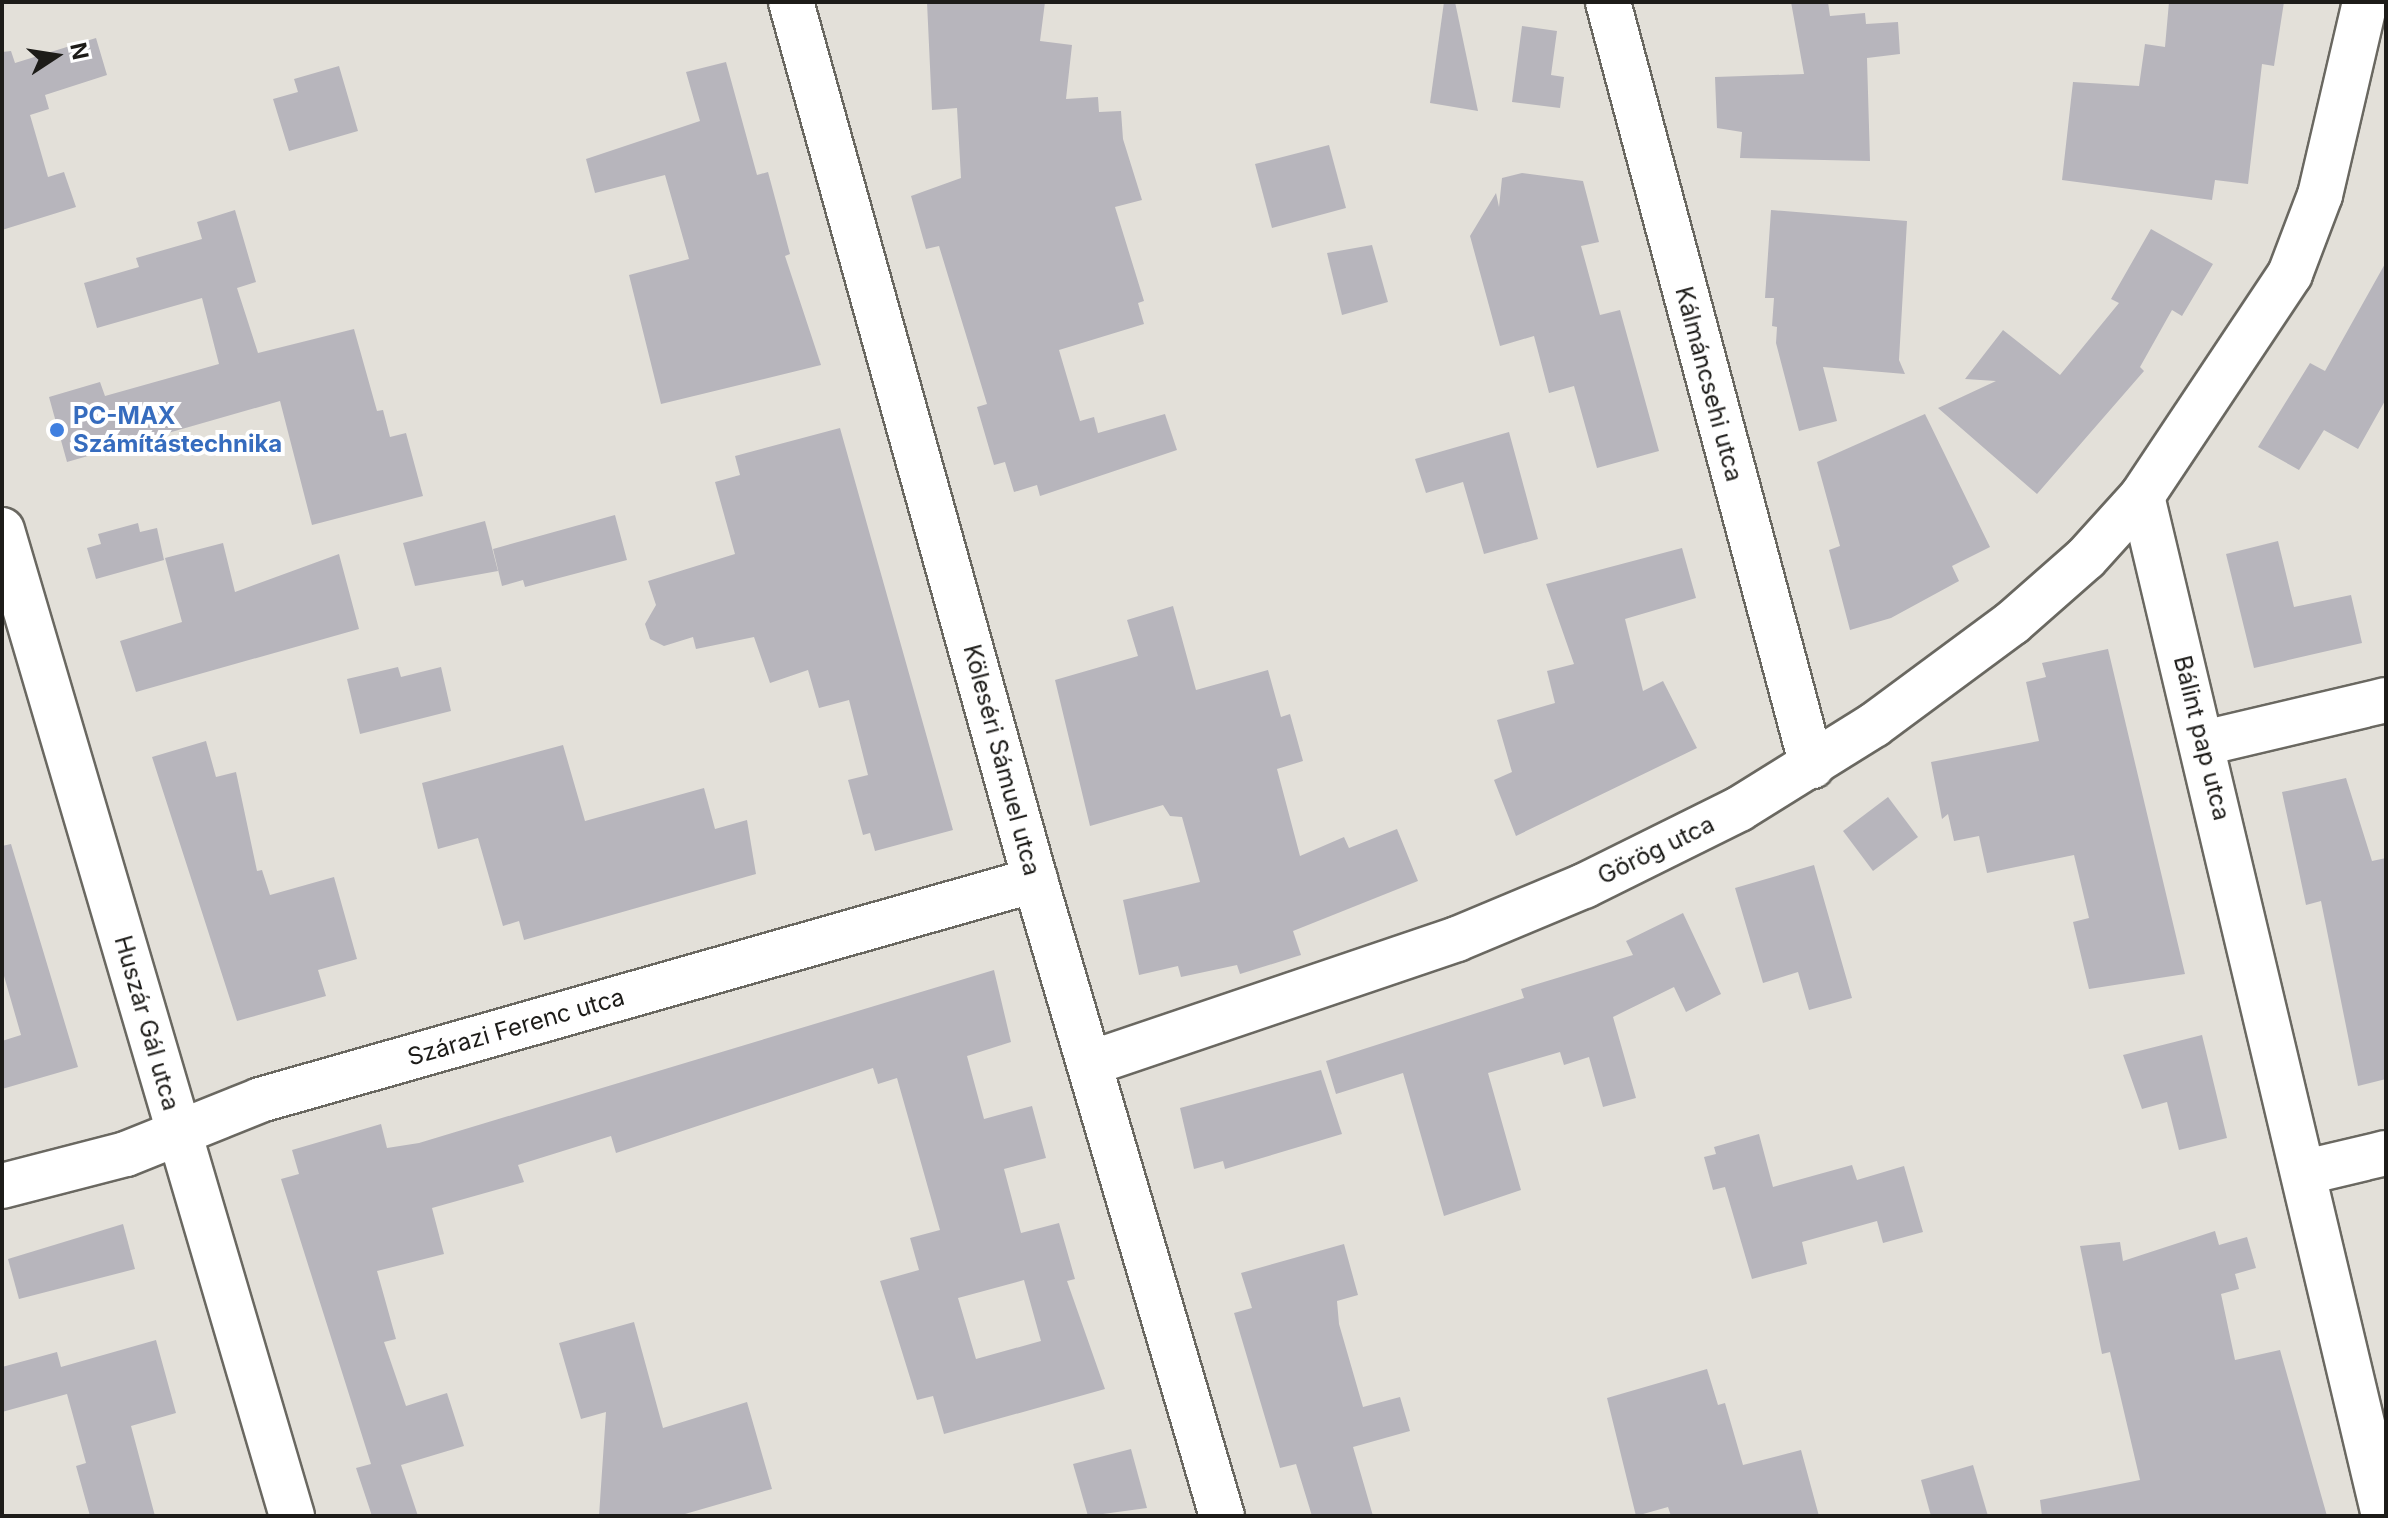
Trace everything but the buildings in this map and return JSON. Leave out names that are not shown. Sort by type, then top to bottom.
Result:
[{"type":"street","name":"Köleséri Sámuel utca","points":[[791,2],[1035,880],[1222,1516]]},
{"type":"street","name":"Kálmáncsehi utca","points":[[1608,2],[1812,766]]},
{"type":"street","points":[[2142,496],[2290,274],[2320,195],[2371,10]]},
{"type":"street","name":"Görög utca","points":[[1091,1063],[1457,939],[1584,886],[1812,766],[2012,623],[2076,567],[2142,496]]},
{"type":"street","name":"Bálint pap utca","points":[[2142,496],[2306,1172],[2384,1516]]},
{"type":"street","name":"Huszár Gál utca","points":[[2,530],[292,1516]]},
{"type":"street","points":[[2204,743],[2386,700]]},
{"type":"street","name":"Szárazi Ferenc utca","points":[[2,1186],[126,1154],[260,1100],[1035,880]]},
{"type":"street","points":[[2306,1172],[2386,1153]]},
{"type":"place","name":"PC-MAX Számítástechnika","points":[[57,430]]}]
